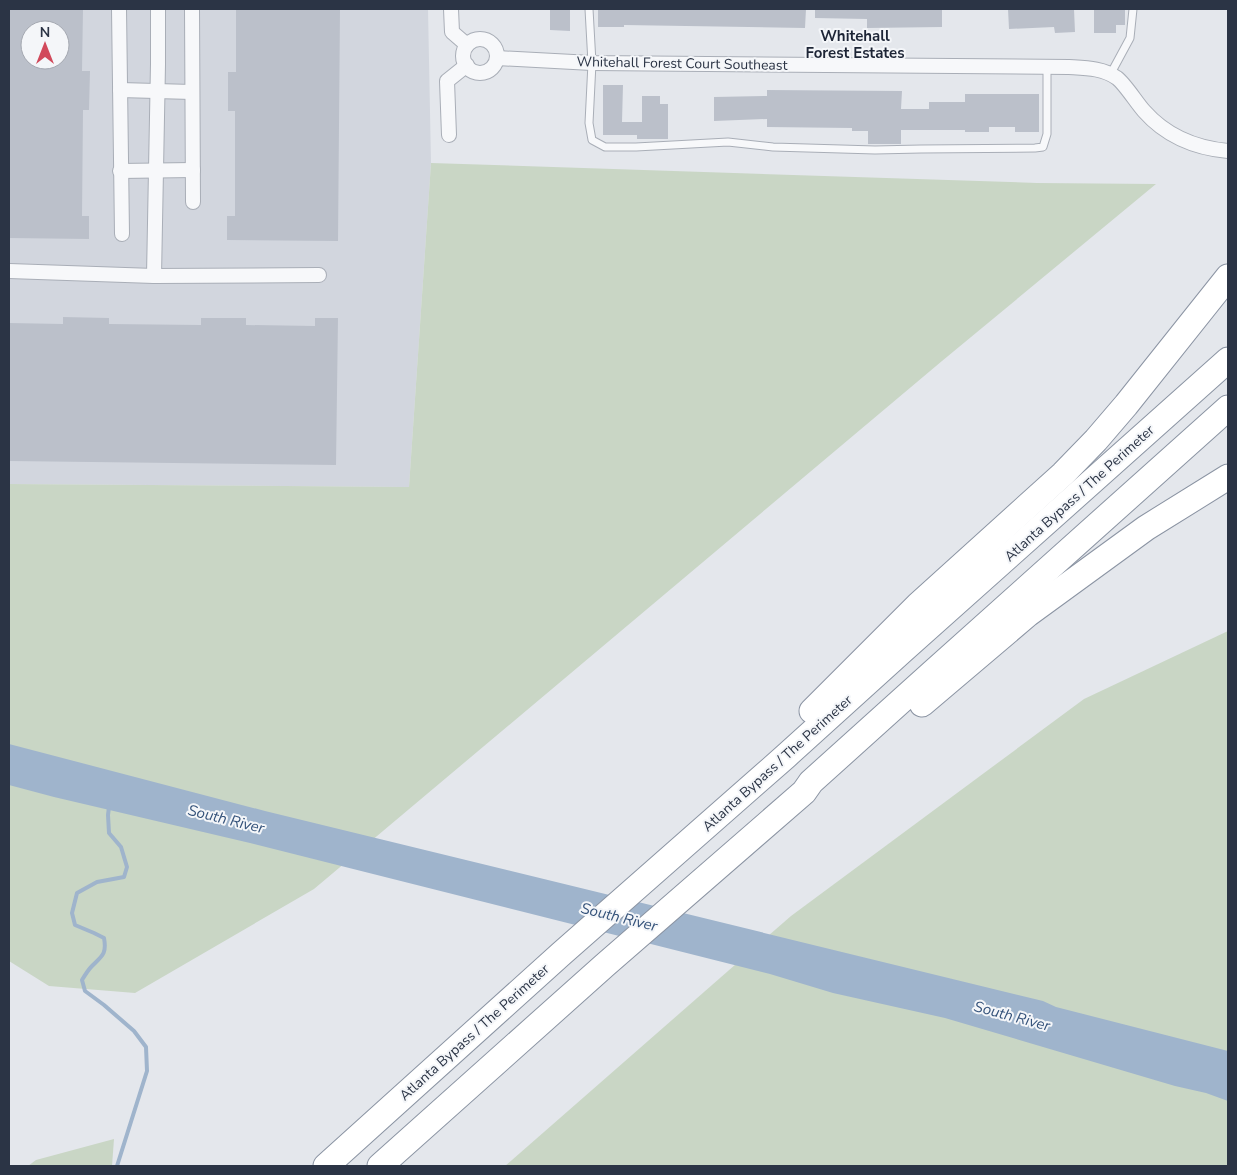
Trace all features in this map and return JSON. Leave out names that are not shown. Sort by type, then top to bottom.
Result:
[{"type":"highway","points":[[645,880],[918,605],[1062,474],[1096,440],[1132,398],[1228,277]]},
{"type":"highway","name":"Atlanta Bypass / The Perimeter","points":[[326,1166],[1228,360]]},
{"type":"highway","points":[[804,792],[811,782],[889,711],[1228,408]]},
{"type":"highway","points":[[380,1166],[605,965],[804,792],[880,741],[1002,636],[1049,599],[1146,528],[1228,477]]},
{"type":"street","points":[[119,9],[122,234]]},
{"type":"street","points":[[154,276],[158,9]]},
{"type":"street","points":[[192,9],[194,202]]},
{"type":"street","points":[[451,9],[452,32],[467,45]]},
{"type":"street","points":[[476,39],[482,39],[492,44],[497,53],[497,58],[495,64],[487,71],[476,72],[467,65],[463,55],[467,45],[476,39]]},
{"type":"street","name":"Whitehall Forest Court Southeast","points":[[497,58],[592,63],[1069,67],[1100,69],[1118,78],[1144,111],[1163,129],[1188,142],[1216,150],[1228,151]]},
{"type":"street","points":[[448,134],[447,81],[467,65]]},
{"type":"street","points":[[120,90],[192,92]]},
{"type":"street","points":[[120,171],[193,170]]},
{"type":"street","points":[[9,271],[154,276],[319,275]]},
{"type":"lane","points":[[589,9],[592,63],[589,123],[592,140],[605,147],[728,142],[773,147],[875,150],[1043,147],[1047,134],[1047,67]]},
{"type":"lane","points":[[1110,74],[1130,38],[1133,9]]},
{"type":"shaded area","points":[[9,9],[428,9],[431,163],[409,487],[9,484]]},
{"type":"green space","points":[[431,163],[1037,183],[1156,184],[942,361],[314,889],[135,993],[49,986],[9,961],[9,484],[409,487]]},
{"type":"green space","points":[[1228,631],[1228,1166],[505,1166],[791,916],[1084,699]]},
{"type":"green space","points":[[114,1139],[112,1166],[28,1166],[36,1160]]},
{"type":"water","name":"South River","points":[[9,744],[265,811],[1043,1001],[1056,1007],[1228,1051],[1228,1101],[945,1018],[833,993],[770,974],[250,843],[9,785]]},
{"type":"building","points":[[9,9],[83,9],[82,71],[90,71],[89,110],[83,110],[82,216],[89,216],[89,239],[9,238]]},
{"type":"building","points":[[236,9],[340,9],[338,241],[227,240],[227,216],[235,216],[235,111],[228,111],[228,72],[236,72]]},
{"type":"building","points":[[550,9],[570,9],[570,31],[550,30]]},
{"type":"building","points":[[598,9],[806,9],[805,28],[624,25],[624,27],[598,27]]},
{"type":"building","points":[[815,9],[942,9],[942,27],[867,28],[867,19],[815,18]]},
{"type":"building","points":[[1008,9],[1074,9],[1075,32],[1055,33],[1054,27],[1009,29]]},
{"type":"building","points":[[1094,9],[1125,10],[1125,25],[1116,25],[1116,33],[1094,33]]},
{"type":"building","points":[[603,85],[623,85],[622,122],[642,122],[642,96],[660,96],[660,104],[668,104],[668,139],[637,139],[637,135],[603,135]]},
{"type":"building","points":[[767,90],[902,91],[901,109],[929,109],[929,102],[965,102],[965,94],[1039,94],[1039,132],[1015,132],[1015,127],[989,127],[989,132],[901,130],[901,144],[868,144],[868,131],[852,131],[852,128],[767,127],[767,119],[714,121],[714,97],[767,96]]},
{"type":"building","points":[[63,317],[109,318],[109,324],[201,325],[201,318],[246,318],[246,325],[315,326],[315,318],[338,318],[336,465],[9,461],[9,323],[63,324]]},
{"type":"waterway","points":[[109,807],[109,833],[121,847],[127,867],[124,877],[97,882],[77,893],[72,913],[75,925],[104,938],[105,948],[103,954],[82,980],[85,991],[134,1031],[146,1047],[147,1071],[117,1166]]},
{"type":"district","name":"Whitehall Forest Estates","points":[[855,44]]}]
